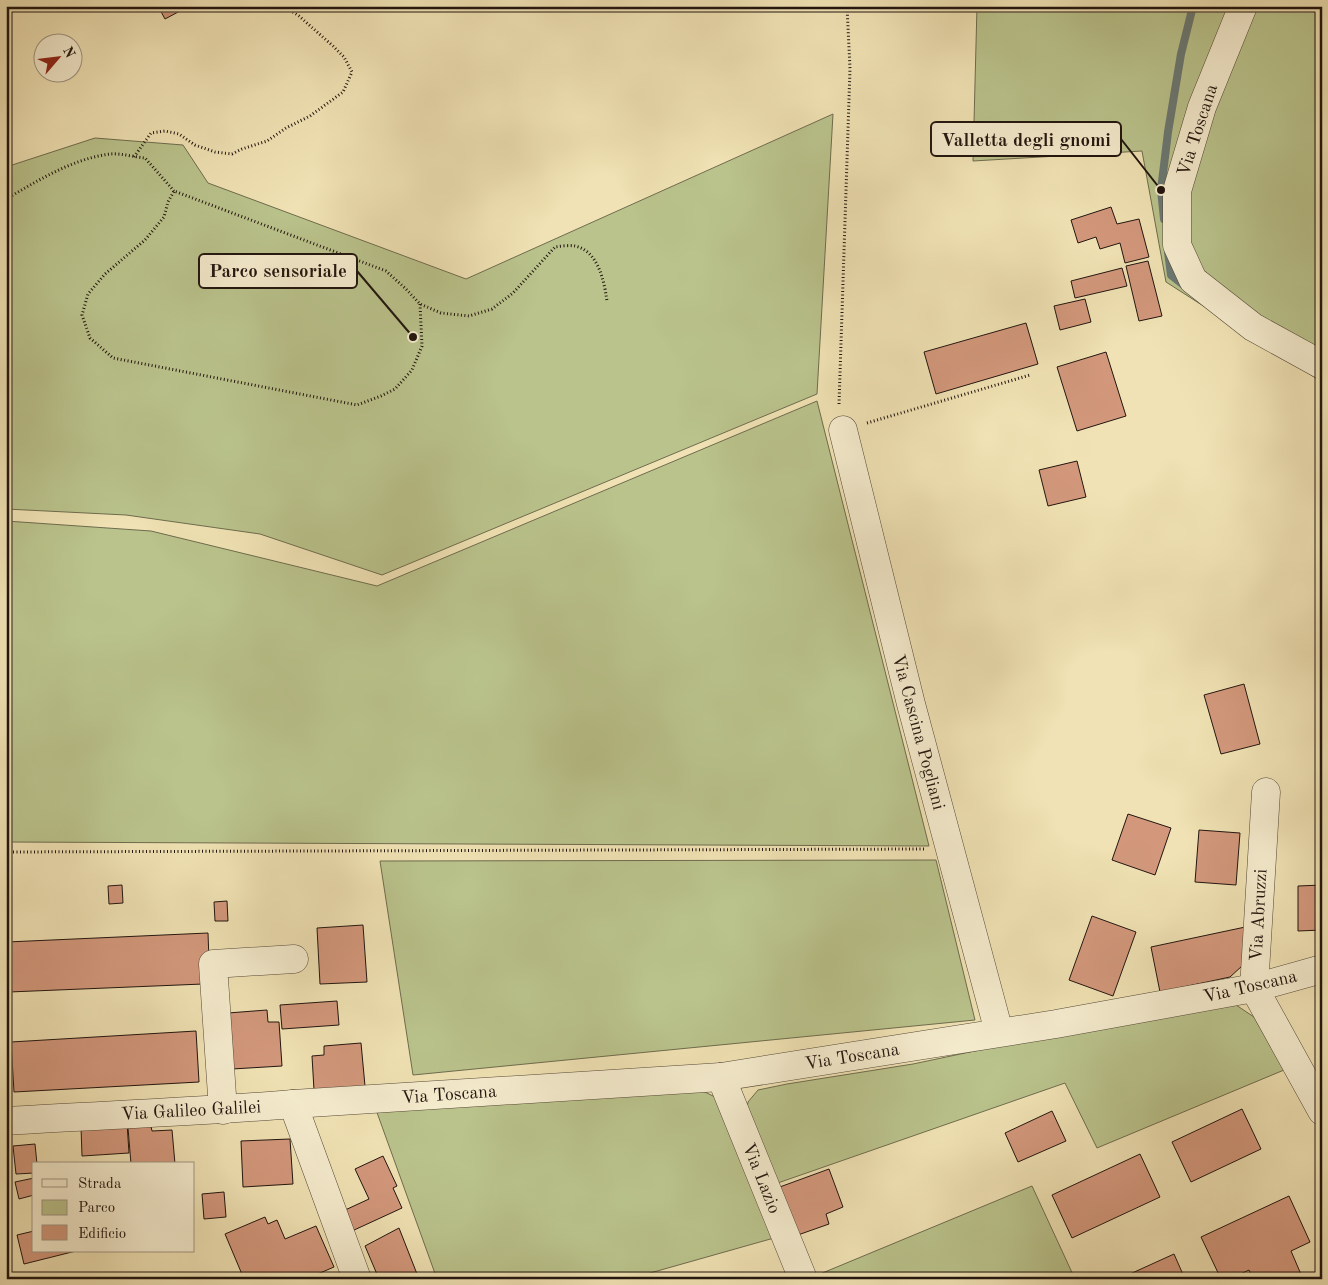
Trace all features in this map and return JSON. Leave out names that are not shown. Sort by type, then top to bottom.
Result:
[{"type":"street","name":"Via Toscana","points":[[1243,6],[1202,107],[1176,191],[1177,245],[1193,280],[1253,327],[1322,365]]},
{"type":"street","name":"Via Cascina Pogliani","points":[[843,430],[911,704],[999,1032]]},
{"type":"street","name":"Via Abruzzi","points":[[1254,988],[1266,792]]},
{"type":"street","points":[[223,1110],[213,964],[294,959]]},
{"type":"street","name":"Via Toscana","points":[[376,1099],[721,1077],[1056,1024],[1254,988],[1322,969]]},
{"type":"street","points":[[1254,988],[1322,1111]]},
{"type":"street","name":"Via Lazio","points":[[721,1077],[803,1279]]},
{"type":"street","name":"Via Galileo Galilei","points":[[6,1121],[223,1110],[376,1099]]},
{"type":"street","points":[[293,1104],[357,1279]]},
{"type":"path","points":[[134,157],[151,133],[165,131],[179,134],[195,145],[208,150],[232,154],[267,141],[286,128],[310,116],[343,92],[352,72],[344,56],[299,16],[284,6]]},
{"type":"path","points":[[847,6],[850,69],[838,400],[843,430],[1030,375]]},
{"type":"path","points":[[6,198],[78,162],[112,154],[145,158],[174,191],[386,272],[420,304],[441,313],[469,316],[492,309],[513,293],[555,247],[574,246],[589,252],[598,266],[605,284],[608,301]]},
{"type":"path","points":[[174,191],[168,202],[164,217],[145,240],[105,274],[88,294],[82,315],[90,338],[113,358],[357,405],[395,389],[412,370],[422,346],[420,304]]},
{"type":"path","points":[[6,852],[950,849]]},
{"type":"green space","points":[[977,6],[1322,6],[1322,382],[1166,282],[1142,151],[973,161]]},
{"type":"green space","points":[[833,114],[817,394],[382,575],[260,534],[126,515],[6,509],[6,167],[95,138],[183,145],[208,183],[466,279]]},
{"type":"green space","points":[[817,401],[929,846],[6,842],[6,521],[151,531],[377,586]]},
{"type":"green space","points":[[936,860],[975,1020],[413,1075],[380,861]]},
{"type":"green space","points":[[1236,1005],[1254,1017],[1284,1070],[1097,1148],[1065,1083],[772,1185],[745,1120],[748,1102],[758,1090],[913,1064],[1179,1008]]},
{"type":"green space","points":[[689,1084],[715,1097],[774,1238],[629,1279],[437,1279],[375,1107]]},
{"type":"green space","points":[[1032,1186],[1075,1279],[822,1279],[820,1274]]},
{"type":"building","points":[[162,6],[178,6],[180,11],[165,19],[159,8]]},
{"type":"building","points":[[1111,207],[1117,224],[1139,219],[1149,257],[1125,263],[1120,243],[1100,249],[1096,237],[1078,243],[1071,220]]},
{"type":"building","points":[[1148,261],[1162,316],[1139,321],[1126,266]]},
{"type":"building","points":[[1122,268],[1127,286],[1075,298],[1071,281]]},
{"type":"building","points":[[1085,299],[1091,322],[1060,330],[1054,306]]},
{"type":"building","points":[[1026,323],[1038,364],[936,394],[924,352]]},
{"type":"building","points":[[1106,352],[1126,416],[1077,431],[1057,367]]},
{"type":"building","points":[[1077,461],[1086,497],[1048,506],[1039,470]]},
{"type":"building","points":[[1244,684],[1260,744],[1221,754],[1204,695]]},
{"type":"building","points":[[1317,767],[1322,767],[1322,788],[1320,788]]},
{"type":"building","points":[[1128,814],[1171,828],[1155,875],[1112,860]]},
{"type":"building","points":[[1199,830],[1240,833],[1236,885],[1195,882]]},
{"type":"building","points":[[122,885],[123,903],[109,904],[108,886]]},
{"type":"building","points":[[1322,885],[1322,930],[1298,931],[1298,886]]},
{"type":"building","points":[[227,901],[228,921],[215,921],[214,902]]},
{"type":"building","points":[[1092,916],[1136,932],[1113,996],[1069,980]]},
{"type":"building","points":[[363,925],[367,982],[320,984],[317,928]]},
{"type":"building","points":[[1250,926],[1242,966],[1230,977],[1160,992],[1151,947]]},
{"type":"building","points":[[208,933],[209,960],[203,984],[9,992],[7,942]]},
{"type":"building","points":[[337,1001],[339,1025],[282,1029],[280,1005]]},
{"type":"building","points":[[267,1010],[268,1022],[279,1022],[282,1066],[232,1069],[228,1013]]},
{"type":"building","points":[[196,1031],[199,1082],[14,1092],[11,1042]]},
{"type":"building","points":[[361,1043],[365,1086],[314,1090],[312,1056],[324,1055],[324,1046]]},
{"type":"building","points":[[6,1066],[8,1066],[11,1108],[6,1109]]},
{"type":"building","points":[[1242,1109],[1261,1149],[1191,1182],[1172,1142]]},
{"type":"building","points":[[1052,1111],[1066,1141],[1018,1162],[1005,1133]]},
{"type":"building","points":[[127,1123],[129,1153],[82,1156],[81,1127]]},
{"type":"building","points":[[151,1126],[152,1131],[172,1130],[175,1162],[131,1162],[128,1128]]},
{"type":"building","points":[[290,1139],[293,1184],[243,1187],[241,1141]]},
{"type":"building","points":[[35,1144],[37,1162],[32,1162],[32,1173],[16,1174],[13,1146]]},
{"type":"building","points":[[1140,1154],[1160,1197],[1072,1238],[1052,1195]]},
{"type":"building","points":[[383,1156],[397,1186],[393,1188],[402,1208],[352,1231],[343,1211],[369,1199],[355,1169]]},
{"type":"building","points":[[829,1169],[843,1207],[826,1214],[829,1224],[795,1236],[777,1188]]},
{"type":"building","points":[[32,1178],[32,1196],[19,1199],[15,1182]]},
{"type":"building","points":[[224,1192],[226,1217],[204,1219],[202,1194]]},
{"type":"building","points":[[1289,1196],[1310,1242],[1291,1251],[1303,1279],[1253,1279],[1249,1270],[1230,1279],[1221,1279],[1201,1237]]},
{"type":"building","points":[[265,1217],[268,1224],[277,1220],[285,1239],[316,1226],[334,1267],[306,1279],[244,1279],[225,1234]]},
{"type":"building","points":[[399,1228],[419,1279],[379,1279],[365,1246]]},
{"type":"building","points":[[32,1231],[32,1252],[72,1252],[24,1264],[17,1235]]},
{"type":"building","points":[[1174,1254],[1185,1279],[1119,1279]]},
{"type":"waterway","points":[[1164,219],[1161,190],[1168,132],[1181,54],[1193,6]]},
{"type":"waterway","points":[[1168,252],[1171,275],[1185,286]]},
{"type":"place","name":"Valletta degli gnomi","points":[[1161,190]]},
{"type":"place","name":"Parco sensoriale","points":[[413,337]]}]
